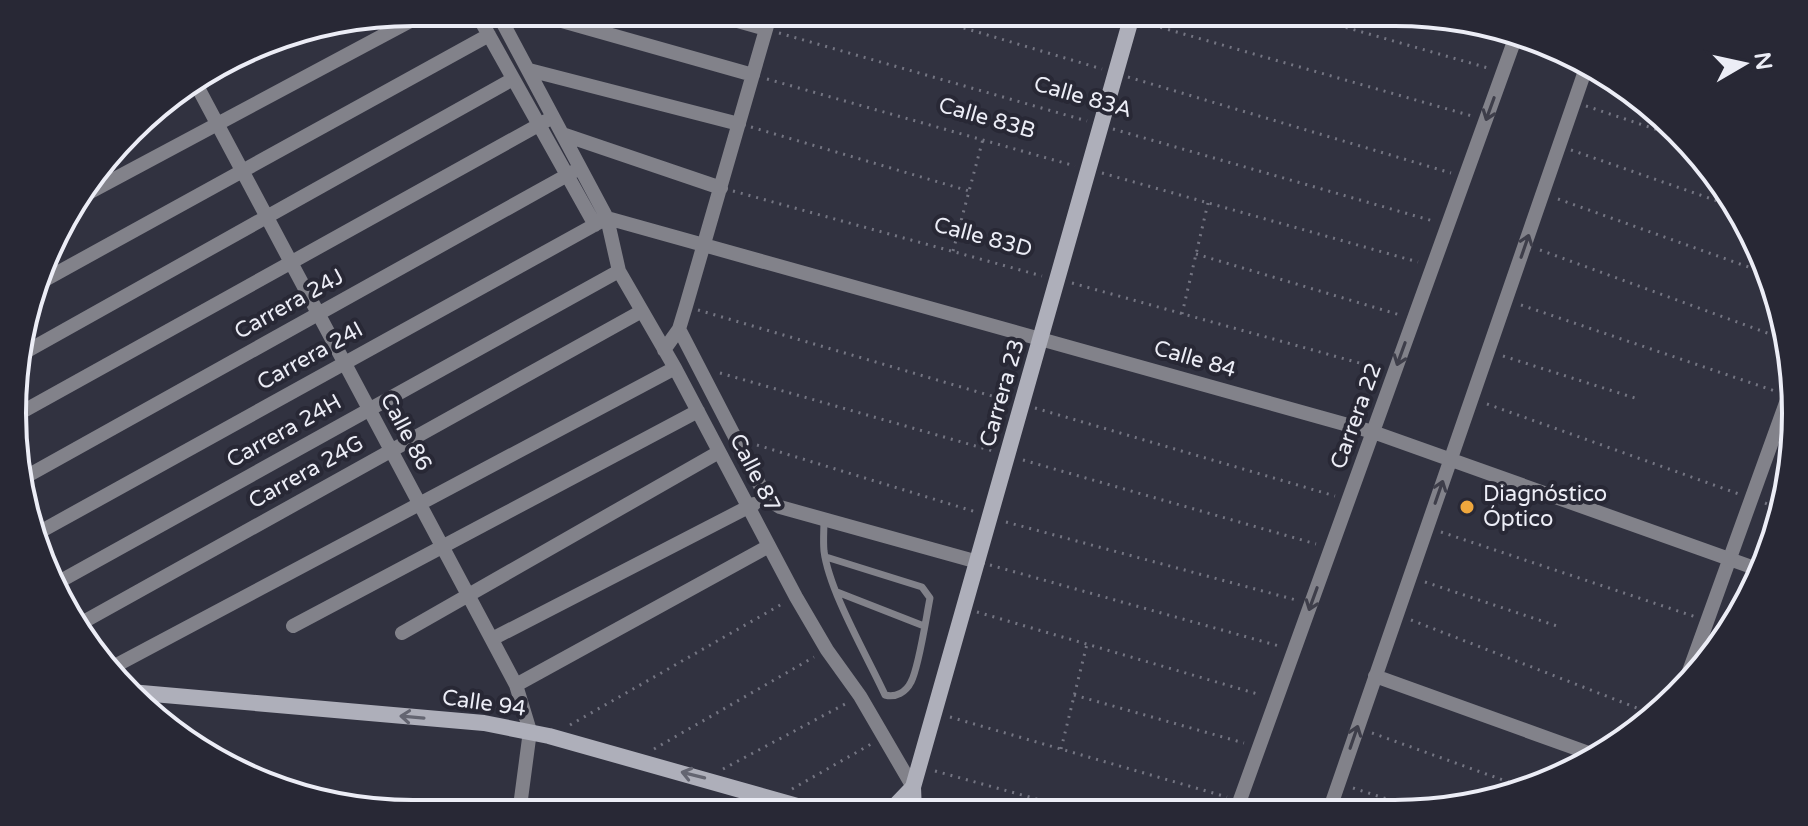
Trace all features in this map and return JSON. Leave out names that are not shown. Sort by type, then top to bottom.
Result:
[{"type":"street","points":[[484,26],[513,79],[547,121],[562,134],[721,188]]},
{"type":"street","points":[[505,26],[529,70],[547,121],[574,171]]},
{"type":"street","points":[[580,26],[753,75]]},
{"type":"street","points":[[755,26],[766,29]]},
{"type":"street","points":[[664,350],[679,329],[767,26]]},
{"type":"street","name":"Carrera 23","points":[[914,800],[913,787],[1129,26]]},
{"type":"street","points":[[99,187],[400,27]]},
{"type":"street","points":[[51,276],[489,35]]},
{"type":"street","name":"Carrera 22","points":[[1240,800],[1513,45]]},
{"type":"street","points":[[529,70],[739,124]]},
{"type":"street","points":[[1333,800],[1584,75]]},
{"type":"street","points":[[31,349],[513,79]]},
{"type":"street","name":"Calle 86","points":[[199,90],[516,685],[530,731],[521,800]]},
{"type":"street","points":[[26,410],[547,121]]},
{"type":"street","points":[[562,134],[574,171]]},
{"type":"street","name":"Calle 87","points":[[574,171],[601,221],[619,271],[675,368],[796,597],[827,650],[860,696],[913,787]]},
{"type":"street","name":"Carrera 24J","points":[[31,474],[574,171]]},
{"type":"street","name":"Calle 84","points":[[601,221],[705,245],[1373,432],[1750,566]]},
{"type":"street","name":"Carrera 24I","points":[[44,529],[601,221]]},
{"type":"street","name":"Carrera 24H","points":[[64,579],[619,271]]},
{"type":"street","name":"Carrera 24G","points":[[86,620],[642,311]]},
{"type":"street","points":[[679,329],[736,439],[774,503]]},
{"type":"street","points":[[119,664],[675,368]]},
{"type":"street","points":[[293,626],[698,411]]},
{"type":"street","points":[[1693,659],[1782,414]]},
{"type":"street","points":[[402,633],[719,452]]},
{"type":"street","points":[[492,639],[746,506],[774,503],[978,562]]},
{"type":"street","points":[[516,685],[769,546]]},
{"type":"street","points":[[1375,676],[1583,751]]},
{"type":"street","name":"Calle 94","points":[[146,693],[484,723],[530,731],[778,800]]},
{"type":"street","name":"Carrera 23","points":[[901,800],[913,787]]},
{"type":"lane","points":[[824,519],[826,557],[837,592],[885,695],[893,697],[902,693],[912,681],[930,598],[922,587],[826,557]]},
{"type":"lane","points":[[837,592],[924,626]]},
{"type":"path","points":[[957,26],[1465,178]]},
{"type":"path","points":[[1166,26],[1486,120]]},
{"type":"path","points":[[1341,26],[1503,72]]},
{"type":"path","name":"Calle 83A","points":[[766,29],[1448,225]]},
{"type":"path","name":"Calle 83B","points":[[753,75],[1433,266]]},
{"type":"path","points":[[1575,102],[1659,130]]},
{"type":"path","points":[[739,124],[969,191]]},
{"type":"path","points":[[953,251],[983,139]]},
{"type":"path","points":[[1559,146],[1719,202]]},
{"type":"path","name":"Calle 83D","points":[[721,188],[1395,373]]},
{"type":"path","points":[[1543,193],[1754,269]]},
{"type":"path","points":[[1182,314],[1208,203]]},
{"type":"path","points":[[1525,245],[1774,336]]},
{"type":"path","points":[[1196,254],[1414,319]]},
{"type":"path","points":[[1506,300],[1781,389]]},
{"type":"path","points":[[686,306],[1349,500]]},
{"type":"path","points":[[1488,351],[1638,399]]},
{"type":"path","points":[[1472,399],[1751,498]]},
{"type":"path","points":[[736,439],[990,517],[1311,604]]},
{"type":"path","points":[[1447,534],[1707,621]]},
{"type":"path","points":[[978,562],[1294,650]]},
{"type":"path","points":[[1410,577],[1557,626]]},
{"type":"path","points":[[549,736],[796,597]]},
{"type":"path","points":[[964,608],[1277,700]]},
{"type":"path","points":[[1397,614],[1643,710]]},
{"type":"path","points":[[1061,749],[1087,644]]},
{"type":"path","points":[[634,761],[827,650]]},
{"type":"path","points":[[1074,695],[1259,747]]},
{"type":"path","points":[[705,778],[860,696]]},
{"type":"path","points":[[935,713],[1061,749],[1219,800]]},
{"type":"path","points":[[1357,728],[1509,782]]},
{"type":"path","points":[[775,799],[882,737]]},
{"type":"path","points":[[919,767],[1040,800]]},
{"type":"path","points":[[1356,789],[1390,800]]},
{"type":"place","name":"Diagnóstico Óptico","points":[[1467,507]]}]
